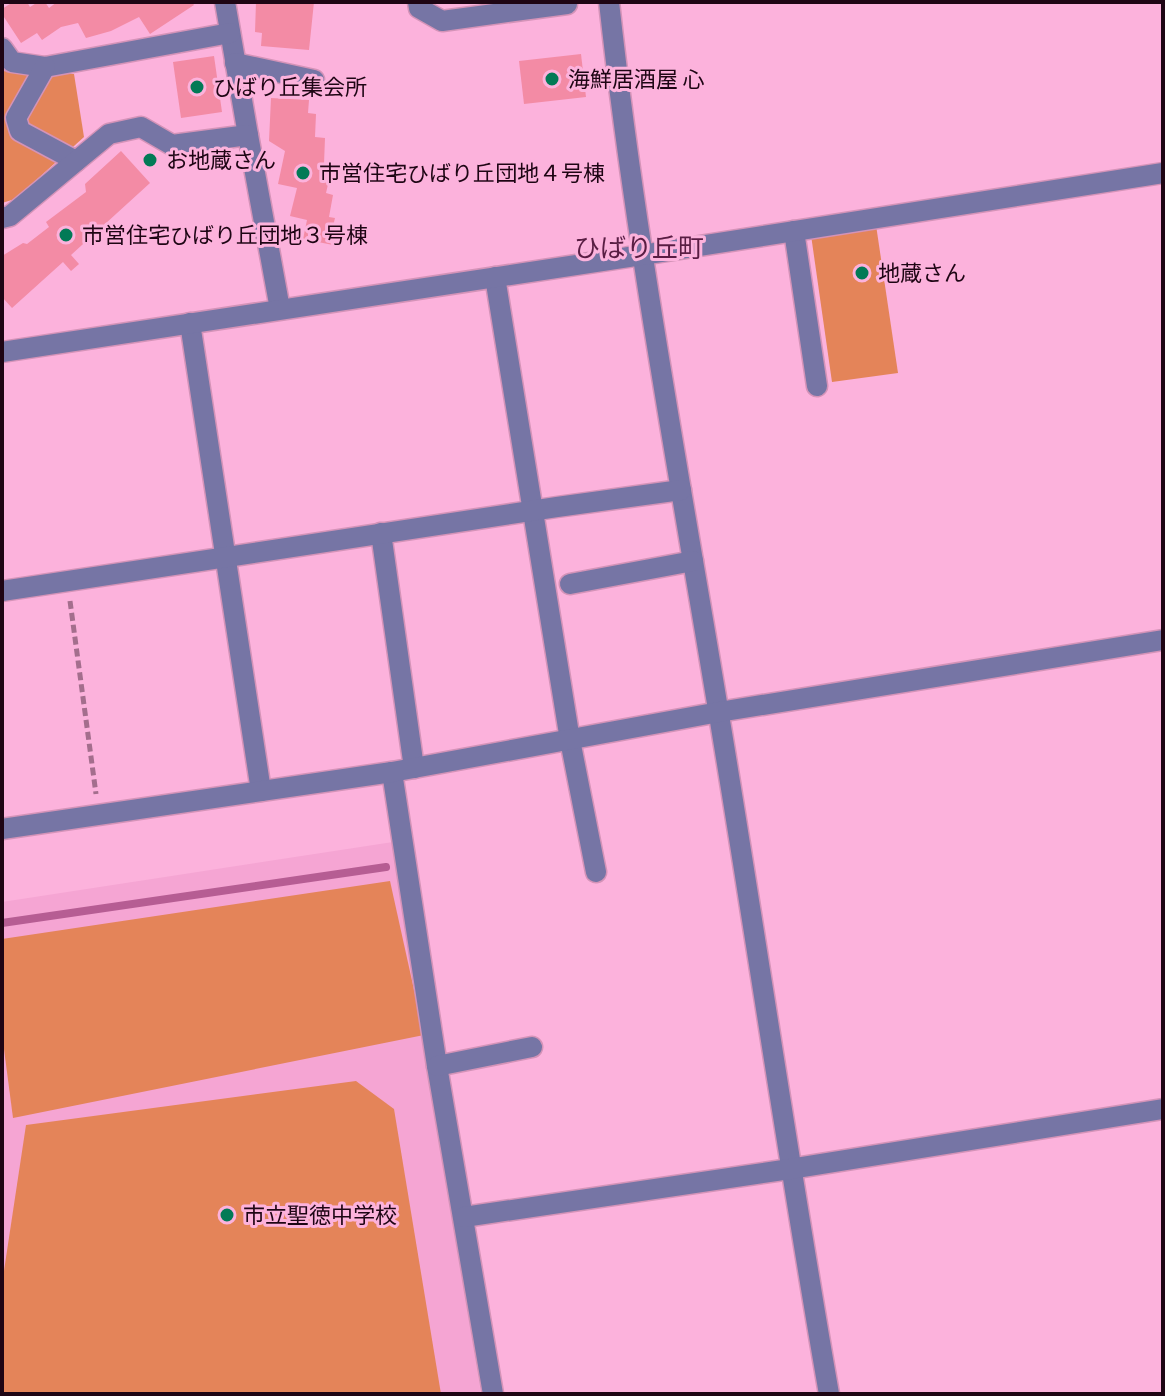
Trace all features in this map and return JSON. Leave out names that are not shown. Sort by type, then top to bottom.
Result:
[{"type":"street","points":[[225,2],[280,309]]},
{"type":"street","points":[[418,2],[419,8],[442,21],[567,4]]},
{"type":"street","points":[[609,2],[642,255],[829,1394]]},
{"type":"street","points":[[5,58],[45,67],[230,33]]},
{"type":"street","points":[[235,63],[314,80]]},
{"type":"street","points":[[45,67],[16,118],[20,131],[76,161]]},
{"type":"street","points":[[2,218],[10,216],[109,134],[141,127],[172,145],[248,135]]},
{"type":"street","points":[[2,352],[1163,173]]},
{"type":"street","points":[[794,231],[817,386]]},
{"type":"street","points":[[495,277],[570,740],[596,872]]},
{"type":"street","points":[[190,323],[261,791]]},
{"type":"street","points":[[2,591],[681,490]]},
{"type":"street","points":[[381,533],[414,768]]},
{"type":"street","points":[[570,584],[693,561]]},
{"type":"street","points":[[2,829],[392,772],[719,712],[1163,640]]},
{"type":"street","points":[[392,772],[437,1066],[493,1394]]},
{"type":"street","points":[[437,1066],[532,1047]]},
{"type":"street","points":[[464,1217],[1163,1109]]},
{"type":"path","points":[[67,581],[99,814]]},
{"type":"shaded area","points":[[2,72],[74,74],[84,137],[15,199],[2,203]]},
{"type":"shaded area","points":[[876,225],[898,373],[832,382],[811,235]]},
{"type":"shaded area","name":"市立聖徳中学校","points":[[393,842],[481,1394],[2,1394],[2,902]]},
{"type":"shaded area","points":[[390,881],[424,1035],[13,1118],[2,1034],[2,939]]},
{"type":"shaded area","points":[[356,1081],[394,1109],[441,1394],[2,1394],[2,1284],[26,1125]]},
{"type":"building","points":[[13,2],[27,2],[30,7],[45,2],[49,8],[57,2],[192,2],[194,5],[150,34],[139,17],[111,31],[86,38],[78,23],[61,27],[42,40],[37,33],[21,43],[2,14],[2,9]]},
{"type":"building","points":[[256,2],[314,2],[309,50],[261,46],[262,33],[255,32]]},
{"type":"building","name":"海鮮居酒屋 心","points":[[581,54],[586,97],[524,104],[519,61]]},
{"type":"building","name":"ひばり丘集会所","points":[[214,56],[222,112],[181,118],[173,62]]},
{"type":"building","name":"市営住宅ひばり丘団地４号棟","points":[[271,98],[309,100],[308,113],[316,114],[315,137],[325,138],[324,164],[328,166],[325,180],[329,180],[326,193],[333,195],[329,217],[335,218],[332,230],[341,232],[338,246],[303,239],[307,220],[290,216],[297,188],[278,184],[285,151],[269,141]]},
{"type":"building","name":"市営住宅ひばり丘団地３号棟","points":[[121,151],[150,183],[71,255],[79,264],[71,271],[63,262],[12,308],[2,297],[2,256],[23,243],[27,244],[49,227],[46,222],[86,192],[85,184]]},
{"type":"waterway","points":[[2,923],[386,867]]},
{"type":"place","name":"海鮮居酒屋 心","points":[[552,79]]},
{"type":"place","name":"ひばり丘集会所","points":[[197,87]]},
{"type":"place","name":"お地蔵さん","points":[[150,160]]},
{"type":"place","name":"市営住宅ひばり丘団地４号棟","points":[[303,173]]},
{"type":"place","name":"市営住宅ひばり丘団地３号棟","points":[[66,235]]},
{"type":"place","name":"地蔵さん","points":[[862,273]]},
{"type":"place","name":"市立聖徳中学校","points":[[227,1215]]},
{"type":"district","name":"ひばり丘町","points":[[639,248]]}]
